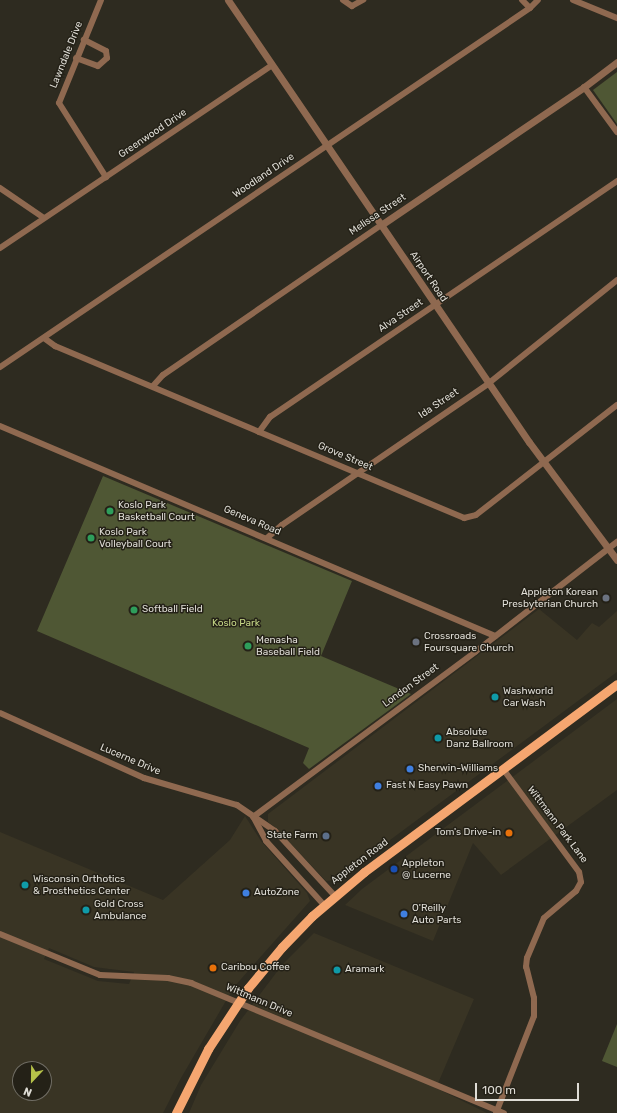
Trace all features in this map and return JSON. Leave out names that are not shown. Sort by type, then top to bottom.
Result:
[{"type":"main road","name":"Appleton Road","points":[[176,1113],[208,1048],[238,1003],[282,947],[324,905],[617,684]]},
{"type":"street","name":"Lawndale Drive","points":[[101,0],[59,101],[60,107],[106,177]]},
{"type":"street","name":"Airport Road","points":[[228,0],[434,305],[543,462],[617,560]]},
{"type":"street","points":[[343,0],[352,6],[363,0]]},
{"type":"street","points":[[522,0],[530,8]]},
{"type":"street","name":"Woodland Drive","points":[[0,367],[530,8],[538,0]]},
{"type":"street","points":[[573,0],[617,18]]},
{"type":"street","points":[[76,58],[98,66],[107,58],[106,51],[84,40]]},
{"type":"street","name":"Melissa Street","points":[[153,386],[163,375],[584,88],[617,62]]},
{"type":"street","name":"Greenwood Drive","points":[[0,248],[272,65]]},
{"type":"street","points":[[584,88],[617,132]]},
{"type":"street","name":"Alva Street","points":[[259,432],[270,417],[617,181]]},
{"type":"street","points":[[0,188],[44,218]]},
{"type":"street","name":"Ida Street","points":[[267,538],[282,525],[357,472],[489,383],[617,280]]},
{"type":"street","name":"Grove Street","points":[[44,338],[55,346],[468,518],[476,515],[617,405]]},
{"type":"street","name":"Geneva Road","points":[[0,426],[495,636]]},
{"type":"street","name":"London Street","points":[[253,817],[495,636],[617,542]]},
{"type":"street","name":"Lucerne Drive","points":[[0,714],[144,778],[232,803],[275,831],[335,896]]},
{"type":"street","name":"Wittmann Park Lane","points":[[496,1111],[534,1016],[534,998],[526,967],[527,958],[544,918],[576,891],[581,882],[579,872],[503,769]]},
{"type":"street","name":"Lucerne Drive","points":[[253,817],[266,841],[324,905]]},
{"type":"street","name":"Wittmann Drive","points":[[0,934],[94,973],[119,978],[184,981],[496,1111],[504,1113]]},
{"type":"shaded area","points":[[539,609],[577,640],[592,623],[599,627],[617,611],[617,672],[336,880],[326,881],[276,828],[268,822],[268,814]]},
{"type":"shaded area","points":[[617,699],[617,790],[501,875],[473,843],[433,941],[345,905],[362,889]]},
{"type":"shaded area","points":[[245,816],[261,841],[307,893],[310,901],[234,987],[181,1078],[163,1113],[0,1113],[0,832],[163,900],[230,840]],"holes":[[[49,948],[94,967],[134,972],[129,984],[98,981],[44,959]]]},
{"type":"shaded area","points":[[314,933],[474,999],[436,1088],[487,1113],[189,1113],[201,1085],[240,1021],[282,965]]},
{"type":"green space","points":[[617,72],[617,124],[593,90]]},
{"type":"green space","name":"Koslo Park","points":[[103,476],[352,581],[321,656],[411,694],[309,769],[303,763],[309,748],[37,631]]},
{"type":"green space","points":[[617,1024],[617,1067],[602,1061]]},
{"type":"place","name":"Koslo Park Basketball Court","points":[[110,511]]},
{"type":"place","name":"Koslo Park Volleyball Court","points":[[91,538]]},
{"type":"place","name":"Appleton Korean Presbyterian Church","points":[[606,598]]},
{"type":"place","name":"Softball Field","points":[[134,610]]},
{"type":"place","name":"Crossroads Foursquare Church","points":[[416,642]]},
{"type":"place","name":"Menasha Baseball Field","points":[[248,646]]},
{"type":"place","name":"Washworld Car Wash","points":[[495,697]]},
{"type":"place","name":"Absolute Danz Ballroom","points":[[438,738]]},
{"type":"place","name":"Sherwin-Williams","points":[[410,769]]},
{"type":"place","name":"Fast N Easy Pawn","points":[[378,786]]},
{"type":"place","name":"Tom's Drive-in","points":[[509,833]]},
{"type":"place","name":"State Farm","points":[[326,836]]},
{"type":"place","name":"Appleton @ Lucerne","points":[[394,869]]},
{"type":"place","name":"Wisconsin Orthotics & Prosthetics Center","points":[[25,885]]},
{"type":"place","name":"AutoZone","points":[[246,893]]},
{"type":"place","name":"Gold Cross Ambulance","points":[[86,910]]},
{"type":"place","name":"O'Reilly Auto Parts","points":[[404,914]]},
{"type":"place","name":"Caribou Coffee","points":[[213,968]]},
{"type":"place","name":"Aramark","points":[[337,970]]}]
